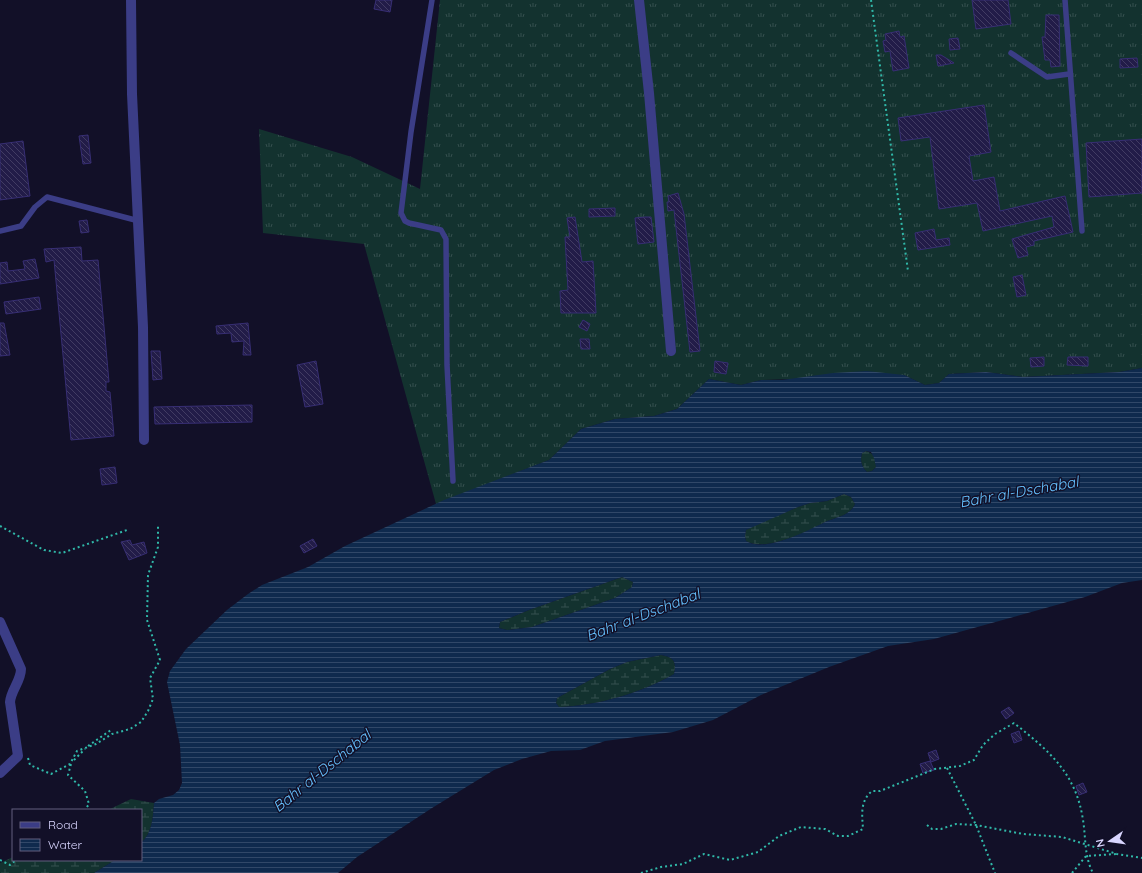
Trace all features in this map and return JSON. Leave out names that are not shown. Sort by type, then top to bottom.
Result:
[{"type":"street","points":[[131,0],[132,94],[143,327],[144,440]]},
{"type":"street","points":[[639,0],[649,93],[671,351]]},
{"type":"street","points":[[0,622],[21,669],[20,677],[10,696],[18,756],[0,772]]},
{"type":"lane","points":[[432,0],[408,154],[401,213],[405,221],[409,223],[441,230],[446,239],[447,365],[453,481]]},
{"type":"lane","points":[[1065,0],[1069,74],[1082,231]]},
{"type":"lane","points":[[1011,54],[1047,78],[1069,74]]},
{"type":"lane","points":[[0,231],[21,226],[35,206],[47,197],[139,221]]},
{"type":"path","points":[[872,0],[890,150],[908,271]]},
{"type":"path","points":[[26,751],[30,765],[51,774],[70,764],[77,752],[96,744],[112,734],[130,729],[141,722],[148,711],[153,699],[150,678],[160,660],[147,620],[148,575],[158,547],[158,525]]},
{"type":"path","points":[[0,526],[44,550],[62,552],[127,530]]},
{"type":"path","points":[[641,873],[661,867],[683,864],[704,854],[730,860],[758,852],[779,836],[801,827],[824,829],[838,836],[848,836],[862,829],[863,805],[865,797],[872,790],[880,791],[935,769],[960,766],[974,760],[983,745],[995,734],[1014,723],[1050,754],[1063,769],[1075,789],[1081,810],[1086,843],[1086,856],[1093,873]]},
{"type":"path","points":[[86,809],[89,804],[85,791],[68,775],[70,765],[95,739],[111,730]]},
{"type":"path","points":[[947,768],[976,825],[995,873]]},
{"type":"path","points":[[927,825],[932,829],[941,829],[956,824],[976,825],[1009,832],[1062,837],[1086,843],[1117,854],[1142,858]]},
{"type":"path","points":[[1072,873],[1086,856],[1117,854]]},
{"type":"path","points":[[0,860],[10,865],[15,861]]},
{"type":"green space","points":[[440,0],[1142,0],[1142,368],[1119,372],[1023,377],[986,372],[949,374],[939,383],[925,385],[904,375],[761,380],[741,385],[709,379],[677,409],[654,416],[615,419],[581,429],[549,460],[436,504],[364,244],[263,233],[259,129],[352,157],[420,189]]},
{"type":"green space","points":[[866,451],[873,455],[876,464],[876,467],[872,471],[867,472],[863,468],[861,461],[862,453]]},
{"type":"green space","points":[[844,494],[851,497],[855,504],[850,511],[842,516],[825,522],[808,531],[775,542],[754,544],[746,541],[746,530],[753,526],[798,507],[810,503],[827,501]]},
{"type":"green space","points":[[622,577],[633,582],[632,587],[615,598],[532,627],[507,630],[499,628],[500,622],[529,610]]},
{"type":"green space","points":[[661,655],[669,657],[673,660],[675,666],[674,674],[648,687],[633,693],[588,704],[559,707],[556,703],[557,698],[610,669],[627,662]]},
{"type":"green space","points":[[131,799],[154,803],[150,830],[145,839],[142,842],[142,809],[110,809]]},
{"type":"green space","points":[[12,857],[12,861],[113,861],[94,873],[0,873],[0,863]]},
{"type":"water","name":"Bahr al-Dschabal","points":[[1142,368],[1142,580],[1122,583],[1085,597],[934,639],[888,646],[829,667],[761,695],[713,720],[673,732],[605,741],[580,750],[551,751],[522,759],[494,770],[432,808],[357,857],[338,873],[94,873],[113,861],[142,861],[142,842],[150,830],[154,803],[159,799],[173,795],[179,790],[182,783],[180,745],[167,682],[170,671],[186,649],[227,610],[262,585],[308,567],[345,546],[444,500],[549,460],[581,429],[615,419],[654,416],[677,409],[709,379],[741,385],[761,380],[782,380],[833,373],[867,371],[904,375],[925,385],[939,383],[949,374],[986,372],[1023,377],[1119,372]],"holes":[[[866,451],[871,452],[876,467],[872,471],[867,472],[863,468],[861,461],[862,453]],[[844,494],[851,497],[855,504],[850,511],[842,516],[775,543],[754,544],[746,541],[746,530],[798,507],[810,503],[827,501]],[[622,577],[633,582],[632,587],[615,598],[532,627],[507,630],[499,628],[500,622],[529,610]],[[661,655],[669,657],[673,660],[675,666],[674,674],[648,687],[633,693],[588,704],[559,707],[556,703],[557,698],[610,669],[627,662]]]},
{"type":"building","points":[[376,0],[392,0],[390,12],[374,9]]},
{"type":"building","points":[[972,0],[1008,0],[1011,24],[976,29]]},
{"type":"building","points":[[1046,15],[1059,15],[1060,66],[1051,67],[1050,60],[1045,60],[1042,37],[1045,37]]},
{"type":"building","points":[[899,31],[900,37],[904,36],[909,68],[893,71],[890,51],[885,52],[883,41],[886,40],[885,34]]},
{"type":"building","points":[[958,38],[960,49],[950,50],[949,39]]},
{"type":"building","points":[[936,55],[941,55],[954,63],[938,66]]},
{"type":"building","points":[[1137,58],[1138,67],[1120,68],[1120,59]]},
{"type":"building","points":[[984,105],[991,152],[969,156],[973,181],[994,177],[1000,211],[1065,196],[1073,232],[1034,241],[1034,245],[1026,247],[1028,255],[1018,258],[1012,239],[1054,227],[1052,216],[983,231],[977,203],[939,209],[930,137],[901,141],[898,118]]},
{"type":"building","points":[[88,135],[91,163],[83,164],[79,136]]},
{"type":"building","points":[[1142,139],[1142,193],[1089,197],[1086,143]]},
{"type":"building","points":[[23,141],[30,196],[0,200],[0,144]]},
{"type":"building","points":[[678,193],[684,214],[700,351],[690,352],[674,210],[668,211],[668,196]]},
{"type":"building","points":[[615,208],[615,216],[589,217],[589,209]]},
{"type":"building","points":[[575,217],[582,262],[593,261],[596,313],[561,313],[560,291],[568,290],[565,237],[570,237],[567,218]]},
{"type":"building","points":[[651,217],[654,242],[638,244],[635,218]]},
{"type":"building","points":[[87,220],[89,232],[81,233],[79,221]]},
{"type":"building","points":[[934,229],[936,240],[949,238],[950,245],[918,250],[915,233]]},
{"type":"building","points":[[81,247],[82,261],[98,260],[109,382],[106,382],[106,391],[110,392],[114,436],[71,440],[54,260],[46,262],[44,249]]},
{"type":"building","points":[[35,259],[39,278],[0,284],[0,263],[7,262],[8,271],[25,269],[23,261]]},
{"type":"building","points":[[1022,275],[1026,295],[1017,297],[1013,277]]},
{"type":"building","points":[[39,297],[41,309],[6,314],[4,302]]},
{"type":"building","points":[[583,320],[590,324],[587,331],[579,327]]},
{"type":"building","points":[[0,323],[4,323],[10,355],[0,356]]},
{"type":"building","points":[[248,323],[251,355],[243,355],[244,341],[232,342],[231,333],[217,334],[216,326]]},
{"type":"building","points":[[580,339],[589,339],[590,349],[581,349]]},
{"type":"building","points":[[151,351],[160,351],[162,379],[153,380]]},
{"type":"building","points":[[1044,357],[1044,366],[1031,367],[1030,358]]},
{"type":"building","points":[[1068,357],[1088,357],[1088,366],[1067,365]]},
{"type":"building","points":[[316,361],[323,404],[305,407],[297,365]]},
{"type":"building","points":[[715,361],[728,363],[726,374],[714,372]]},
{"type":"building","points":[[252,405],[252,422],[155,424],[154,407]]},
{"type":"building","points":[[115,467],[117,483],[102,485],[100,469]]},
{"type":"building","points":[[313,539],[317,546],[304,553],[300,546]]},
{"type":"building","points":[[130,540],[132,545],[144,542],[147,553],[129,560],[121,542]]},
{"type":"building","points":[[1009,707],[1014,713],[1006,719],[1001,712]]},
{"type":"building","points":[[1019,731],[1022,740],[1014,743],[1011,734]]},
{"type":"building","points":[[936,750],[939,759],[931,762],[928,753]]},
{"type":"building","points":[[930,761],[934,770],[923,773],[920,764]]},
{"type":"building","points":[[1083,783],[1087,792],[1079,795],[1076,786]]}]
